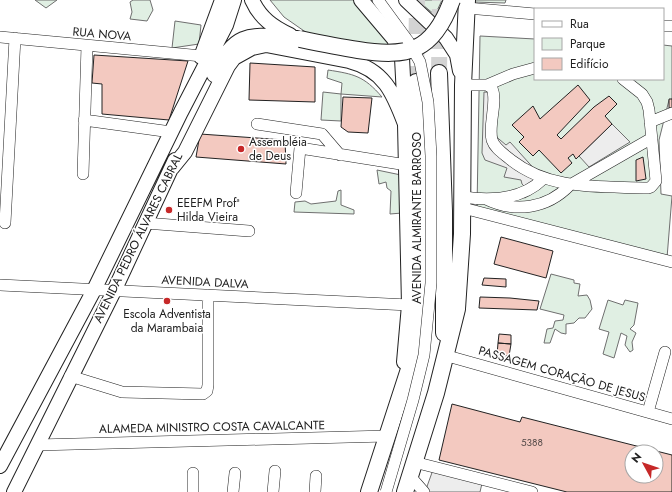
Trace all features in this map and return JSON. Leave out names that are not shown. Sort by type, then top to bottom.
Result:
[{"type":"highway","points":[[299,38],[383,54],[404,53],[419,46],[432,36],[446,16],[452,0]]},
{"type":"highway","name":"AVENIDA ALMIRANTE BARROSO","points":[[405,492],[436,393],[444,355],[457,308],[463,202],[463,85],[467,4]]},
{"type":"highway","name":"AVENIDA ALMIRANTE BARROSO","points":[[439,73],[444,211],[444,355]]},
{"type":"highway","name":"AVENIDA ALMIRANTE BARROSO","points":[[369,492],[411,363],[417,313],[420,260],[412,166],[416,82]]},
{"type":"main road","points":[[181,112],[222,0]]},
{"type":"main road","points":[[181,112],[226,24],[234,0]]},
{"type":"main road","points":[[252,0],[262,17],[275,28],[299,38]]},
{"type":"main road","points":[[259,0],[267,12],[299,38]]},
{"type":"main road","points":[[361,0],[394,39],[402,58],[405,124],[412,166],[409,305],[401,394]]},
{"type":"main road","points":[[406,0],[446,38],[457,54],[463,85]]},
{"type":"main road","name":"AVENIDA PEDRO ÁLVARES CABRAL","points":[[14,492],[70,376],[114,290],[219,64],[229,49],[238,40],[251,35],[299,38]]},
{"type":"main road","points":[[172,168],[185,152],[234,58],[252,48],[266,45],[349,60],[371,68],[379,74],[405,124]]},
{"type":"main road","name":"AVENIDA PEDRO ÁLVARES CABRAL","points":[[0,466],[5,446],[94,290],[181,112]]},
{"type":"street","points":[[378,0],[408,40],[420,62],[428,102],[431,156],[431,283],[424,355],[413,400],[386,492]]},
{"type":"street","points":[[467,4],[534,14]]},
{"type":"street","name":"RUA NOVA","points":[[0,37],[202,56]]},
{"type":"street","points":[[5,223],[14,38]]},
{"type":"street","points":[[83,174],[87,46]]},
{"type":"street","points":[[484,85],[513,74],[534,68]]},
{"type":"street","points":[[463,85],[490,86],[494,91],[491,133],[495,145],[525,171],[543,179],[570,185],[651,187],[656,181],[649,110],[642,94],[624,80]]},
{"type":"street","points":[[650,122],[672,113]]},
{"type":"street","points":[[84,120],[171,132]]},
{"type":"street","points":[[257,124],[322,134],[340,154]]},
{"type":"street","points":[[486,199],[497,204],[510,207],[531,207],[560,195],[570,185],[652,138]]},
{"type":"street","points":[[296,193],[300,148],[412,166]]},
{"type":"street","points":[[463,202],[524,194],[543,179]]},
{"type":"street","points":[[463,202],[672,262]]},
{"type":"street","points":[[145,223],[249,231]]},
{"type":"street","name":"AVENIDA DALVA","points":[[0,285],[409,305]]},
{"type":"street","points":[[70,376],[122,392],[203,394],[207,391],[208,385],[208,295]]},
{"type":"street","points":[[648,412],[665,352]]},
{"type":"street","name":"PASSAGEM CORAÇÃO DE JESUS","points":[[444,355],[672,419]]},
{"type":"street","name":"ALAMEDA MINISTRO COSTA CAVALCANTE","points":[[37,444],[387,436]]},
{"type":"street","points":[[412,469],[497,488],[532,492]]},
{"type":"street","points":[[412,469],[424,492]]},
{"type":"street","points":[[273,492],[275,471]]},
{"type":"street","points":[[193,473],[193,492]]},
{"type":"street","points":[[233,492],[235,473]]},
{"type":"street","points":[[315,492],[316,476]]},
{"type":"green space","points":[[35,0],[57,0],[46,8]]},
{"type":"green space","points":[[133,0],[150,0],[153,10],[147,21],[130,19],[132,12],[130,2]]},
{"type":"green space","points":[[270,0],[356,0],[388,43],[389,49],[307,33],[284,17]]},
{"type":"green space","points":[[417,0],[442,0],[435,15]]},
{"type":"green space","points":[[473,0],[506,0],[505,3],[473,2]]},
{"type":"green space","points":[[175,21],[201,25],[199,44],[172,48]]},
{"type":"green space","points":[[480,36],[534,39],[534,80],[664,80],[664,45],[672,46],[672,99],[669,100],[659,140],[661,194],[672,196],[667,258],[477,208]]},
{"type":"green space","points":[[328,70],[345,73],[364,80],[370,84],[382,97],[341,94],[342,83],[327,78]]},
{"type":"green space","points":[[323,92],[341,94],[341,121],[321,120]]},
{"type":"green space","points":[[377,170],[401,175],[402,213],[390,214],[391,191],[387,188],[386,182],[379,184]]},
{"type":"green space","points":[[341,190],[341,205],[354,210],[354,214],[294,212],[295,202],[305,201],[311,204],[336,201],[338,191]]},
{"type":"green space","points":[[551,274],[574,280],[574,283],[580,284],[578,296],[587,295],[592,309],[585,318],[579,318],[574,323],[566,324],[566,334],[555,329],[550,343],[544,343],[547,329],[553,328],[555,321],[563,320],[564,315],[540,309]]},
{"type":"green space","points":[[608,300],[623,305],[625,300],[638,303],[634,325],[630,329],[636,333],[632,342],[633,350],[630,352],[625,345],[627,336],[621,333],[614,358],[603,354],[609,332],[599,329]]},
{"type":"shaded area","points":[[484,92],[498,93],[493,134],[506,145],[510,142],[538,173],[538,188],[525,198],[523,197],[524,186],[521,180],[504,177],[507,168],[485,160],[482,153]]},
{"type":"shaded area","points":[[612,124],[630,142],[589,167],[579,156]]},
{"type":"shaded area","points":[[434,467],[483,479],[480,492],[425,492]]},
{"type":"building","points":[[94,55],[188,61],[169,120],[102,114],[102,84],[92,83]]},
{"type":"building","points":[[250,63],[315,67],[315,102],[249,100]]},
{"type":"building","points":[[578,85],[590,100],[557,135],[561,139],[594,107],[609,96],[617,104],[605,116],[612,124],[576,159],[573,154],[568,158],[572,163],[561,173],[539,150],[533,156],[519,142],[524,137],[512,125],[533,106],[540,119]]},
{"type":"building","points":[[343,97],[372,98],[368,133],[348,132],[341,127]]},
{"type":"building","points":[[669,99],[672,99],[672,108],[669,108]]},
{"type":"building","name":"Assembléia de Deus","points":[[200,134],[285,140],[286,164],[196,157]]},
{"type":"building","points":[[643,157],[646,179],[636,181],[636,160]]},
{"type":"building","points":[[501,237],[553,251],[546,278],[494,264]]},
{"type":"building","points":[[484,278],[506,279],[506,287],[482,285]]},
{"type":"building","points":[[480,297],[539,301],[537,310],[479,308]]},
{"type":"building","points":[[499,334],[511,335],[511,344],[498,343]]},
{"type":"building","points":[[498,343],[511,344],[509,356],[497,355]]},
{"type":"building","points":[[452,404],[520,422],[522,417],[629,444],[624,444],[624,484],[664,484],[664,453],[672,455],[672,492],[567,492],[439,460]]},
{"type":"tunnel","points":[[416,82],[417,0]]},
{"type":"tunnel","points":[[439,73],[440,0]]},
{"type":"place","name":"Assembléia de Deus","points":[[241,149]]},
{"type":"place","name":"EEEFM Profª Hilda Vieira","points":[[169,210]]},
{"type":"place","name":"Escola Adventista da Marambaia","points":[[167,301]]}]
